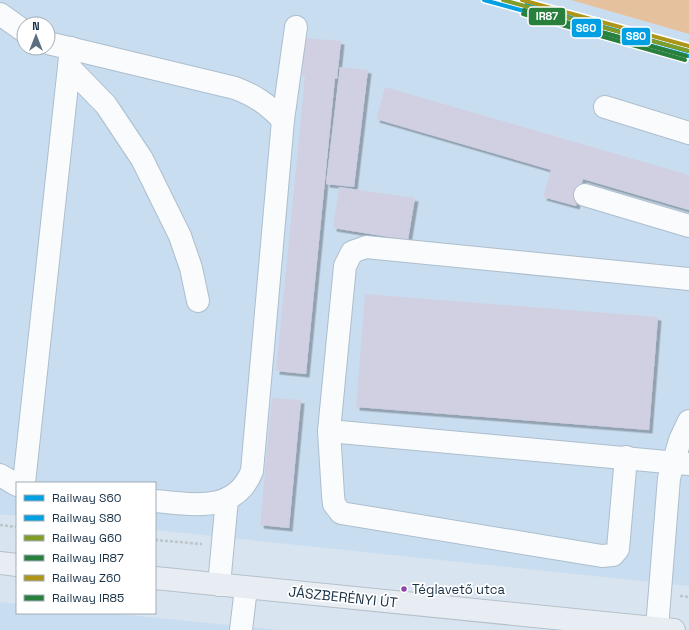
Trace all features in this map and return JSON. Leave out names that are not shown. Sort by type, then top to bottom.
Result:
[{"type":"main road","points":[[0,563],[16,565]]},
{"type":"main road","name":"JÁSZBERÉNYI ÚT","points":[[156,578],[603,627],[665,629]]},
{"type":"lane","points":[[0,14],[16,25]]},
{"type":"lane","points":[[156,501],[212,504],[228,499],[241,491],[248,481],[252,471],[283,120],[296,27]]},
{"type":"lane","points":[[56,48],[70,58],[106,105],[142,159],[180,236],[191,268],[198,301]]},
{"type":"lane","points":[[70,58],[235,88],[252,94],[267,104],[283,120]]},
{"type":"lane","points":[[24,482],[70,58]]},
{"type":"lane","points":[[605,107],[689,133]]},
{"type":"lane","points":[[586,195],[689,226]]},
{"type":"lane","points":[[626,457],[618,549],[613,555],[602,556],[341,513],[334,504],[332,495],[329,431],[345,266],[352,252],[366,247],[689,279]]},
{"type":"lane","points":[[665,629],[670,478],[681,463],[680,440],[689,421]]},
{"type":"lane","points":[[329,431],[681,463]]},
{"type":"lane","points":[[0,475],[16,484]]},
{"type":"lane","points":[[219,585],[228,499]]},
{"type":"lane","points":[[241,630],[246,588]]},
{"type":"path","points":[[0,525],[16,527]]},
{"type":"path","points":[[156,540],[223,546]]},
{"type":"shaded area","points":[[0,0],[571,0],[689,34],[689,586],[156,530],[156,482],[16,482],[16,516],[0,514]]},
{"type":"shaded area","points":[[571,0],[689,0],[689,34]]},
{"type":"shaded area","points":[[0,602],[16,604],[16,614],[118,614],[279,630],[0,630]]},
{"type":"building","points":[[305,38],[341,41],[337,79],[335,78],[306,374],[276,371],[305,76],[302,75]]},
{"type":"building","points":[[340,67],[368,70],[354,187],[326,184]]},
{"type":"building","points":[[385,87],[689,175],[689,210],[583,179],[576,206],[543,197],[551,170],[376,119]]},
{"type":"building","points":[[339,187],[415,198],[408,240],[333,228]]},
{"type":"building","points":[[365,294],[658,317],[649,430],[356,407]]},
{"type":"building","points":[[272,398],[301,400],[289,528],[260,525]]},
{"type":"rail line","name":"S60","points":[[484,0],[689,56]]},
{"type":"rail line","name":"G60","points":[[503,0],[689,51]]},
{"type":"rail line","name":"Z60","points":[[522,0],[689,46]]},
{"type":"rail line","name":"S80","points":[[526,5],[688,51]]},
{"type":"rail line","name":"IR87","points":[[524,10],[686,56]]},
{"type":"rail line","name":"IR85","points":[[523,14],[685,60]]},
{"type":"place","name":"Téglavető utca","points":[[404,589]]}]
